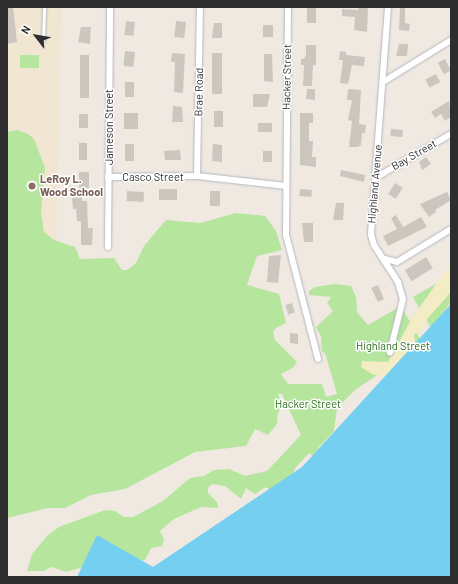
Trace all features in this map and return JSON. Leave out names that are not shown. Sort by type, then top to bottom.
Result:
[{"type":"street","name":"Jameson Street","points":[[108,247],[110,7]]},
{"type":"street","name":"Brae Road","points":[[197,176],[200,7]]},
{"type":"street","name":"Hacker Street","points":[[288,7],[286,235],[318,359]]},
{"type":"street","name":"Highland Avenue","points":[[388,7],[377,177],[371,234],[374,245],[398,282],[404,298],[390,352]]},
{"type":"street","points":[[383,82],[451,40]]},
{"type":"street","name":"Bay Street","points":[[377,177],[451,134]]},
{"type":"street","name":"Casco Street","points":[[108,177],[197,176],[286,186]]},
{"type":"street","points":[[383,258],[390,262],[397,262],[451,229]]},
{"type":"lane","points":[[43,40],[44,7]]},
{"type":"shaded area","name":"LeRoy L. Wood School","points":[[7,7],[62,7],[53,370],[7,365]]},
{"type":"green space","points":[[20,55],[39,55],[39,68],[20,68]]},
{"type":"green space","name":"Highland Street","points":[[17,130],[28,134],[34,139],[45,168],[41,212],[44,232],[54,240],[75,247],[80,259],[114,258],[122,270],[127,270],[136,263],[144,246],[166,220],[200,223],[236,213],[265,216],[276,231],[282,250],[257,256],[247,285],[279,294],[286,323],[276,328],[273,332],[275,340],[297,362],[294,367],[281,374],[288,384],[322,384],[326,397],[337,394],[325,353],[322,352],[321,336],[316,327],[333,311],[327,303],[331,297],[309,295],[309,291],[315,287],[335,284],[351,286],[356,297],[357,312],[368,325],[401,306],[430,356],[376,376],[356,389],[337,408],[334,431],[318,448],[316,458],[309,453],[296,467],[287,484],[274,493],[266,487],[255,494],[246,488],[241,499],[225,486],[212,484],[208,488],[208,493],[217,502],[218,508],[201,507],[174,519],[160,531],[164,539],[162,546],[151,548],[145,560],[90,565],[66,572],[52,567],[43,571],[27,571],[32,554],[47,536],[59,527],[105,510],[115,511],[124,517],[133,517],[163,501],[190,478],[204,476],[214,470],[229,469],[245,476],[267,471],[301,435],[282,394],[278,394],[282,405],[278,413],[277,424],[268,435],[255,429],[246,446],[195,452],[125,489],[91,495],[65,508],[48,508],[7,518],[7,132]]},
{"type":"green space","points":[[451,275],[451,302],[431,328],[413,297]]},
{"type":"sand","points":[[451,263],[451,292],[428,318],[419,333],[414,334],[416,346],[395,380],[372,374],[361,367],[362,361],[388,362],[412,318]]},
{"type":"water","points":[[451,304],[451,577],[77,577],[97,535],[153,567],[302,467]]},
{"type":"building","points":[[7,7],[13,7],[17,42],[7,44]]},
{"type":"building","points":[[307,7],[316,7],[316,23],[307,23]]},
{"type":"building","points":[[359,7],[368,7],[367,32],[354,30],[355,17],[342,16],[342,9],[358,10]]},
{"type":"building","points":[[400,7],[405,7],[405,23],[410,24],[409,31],[399,30]]},
{"type":"building","points":[[126,21],[135,22],[133,36],[125,35]]},
{"type":"building","points":[[176,21],[186,22],[184,38],[174,37]]},
{"type":"building","points":[[214,23],[222,23],[222,38],[212,38]]},
{"type":"building","points":[[263,25],[273,25],[273,37],[263,37]]},
{"type":"building","points":[[81,27],[91,27],[90,44],[78,42]]},
{"type":"building","points":[[399,44],[408,44],[407,56],[396,56]]},
{"type":"building","points":[[306,45],[316,45],[316,65],[313,65],[312,86],[303,86],[304,65],[301,65],[301,59],[304,59],[306,55]]},
{"type":"building","points":[[125,51],[135,52],[133,67],[123,66]]},
{"type":"building","points":[[340,51],[346,52],[346,55],[365,57],[364,66],[352,65],[348,84],[340,83],[343,60],[339,60]]},
{"type":"building","points":[[172,53],[185,54],[183,93],[174,92],[175,62],[171,62]]},
{"type":"building","points":[[212,53],[222,53],[222,94],[212,94]]},
{"type":"building","points":[[264,54],[272,54],[273,82],[264,81]]},
{"type":"building","points":[[80,55],[89,55],[89,98],[80,98]]},
{"type":"building","points":[[445,59],[451,71],[444,74],[438,63]]},
{"type":"building","points":[[436,74],[440,82],[429,87],[425,79]]},
{"type":"building","points":[[125,82],[134,82],[134,97],[125,97]]},
{"type":"building","points":[[307,89],[315,89],[315,100],[306,99]]},
{"type":"building","points":[[348,89],[361,90],[359,124],[366,125],[365,133],[362,133],[361,145],[358,147],[349,147],[352,121],[348,120],[352,100],[347,100]]},
{"type":"building","points":[[253,94],[270,94],[267,107],[253,107]]},
{"type":"building","points":[[449,101],[451,117],[445,121],[441,114],[435,118],[431,112]]},
{"type":"building","points":[[173,106],[182,107],[183,122],[172,122]]},
{"type":"building","points":[[214,111],[223,111],[223,127],[214,127]]},
{"type":"building","points":[[124,113],[138,113],[138,129],[124,129]]},
{"type":"building","points":[[300,113],[313,113],[313,123],[309,123],[309,141],[313,141],[312,157],[316,157],[316,167],[300,165]]},
{"type":"building","points":[[79,114],[88,114],[88,128],[79,128]]},
{"type":"building","points":[[258,123],[272,123],[272,132],[258,132]]},
{"type":"building","points":[[391,129],[403,130],[402,137],[390,136]]},
{"type":"building","points":[[79,143],[87,143],[87,160],[79,160]]},
{"type":"building","points":[[125,144],[134,144],[134,161],[125,161]]},
{"type":"building","points":[[213,144],[222,145],[222,162],[212,161]]},
{"type":"building","points":[[180,150],[181,160],[165,160],[164,151]]},
{"type":"building","points":[[263,151],[272,151],[272,162],[263,162]]},
{"type":"building","points":[[426,157],[431,164],[422,170],[419,162]]},
{"type":"building","points":[[341,170],[365,175],[364,182],[340,176]]},
{"type":"building","points":[[79,172],[89,172],[89,188],[79,188]]},
{"type":"building","points":[[395,183],[403,188],[396,199],[388,194]]},
{"type":"building","points":[[159,189],[177,189],[177,200],[159,200]]},
{"type":"building","points":[[300,189],[312,190],[311,197],[299,196]]},
{"type":"building","points":[[127,191],[144,192],[143,202],[126,201]]},
{"type":"building","points":[[210,191],[220,191],[220,206],[210,206]]},
{"type":"building","points":[[447,192],[451,200],[435,210],[436,212],[429,217],[420,204]]},
{"type":"building","points":[[82,197],[82,201],[87,201],[88,228],[93,228],[92,245],[81,245],[81,221],[77,221],[76,209],[73,209],[72,198]]},
{"type":"building","points":[[336,203],[344,203],[343,220],[333,220]]},
{"type":"building","points":[[396,215],[403,227],[421,217],[427,227],[388,246],[383,236],[397,229],[391,218]]},
{"type":"building","points":[[302,223],[313,223],[313,242],[304,242]]},
{"type":"building","points":[[281,255],[278,283],[267,282],[269,256]]},
{"type":"building","points":[[426,257],[433,268],[412,281],[405,270]]},
{"type":"building","points":[[378,285],[384,299],[378,302],[371,288]]},
{"type":"building","points":[[292,303],[295,313],[288,315],[285,305]]},
{"type":"building","points":[[290,333],[298,334],[298,344],[290,343]]},
{"type":"place","name":"LeRoy L. Wood School","points":[[32,186]]}]
